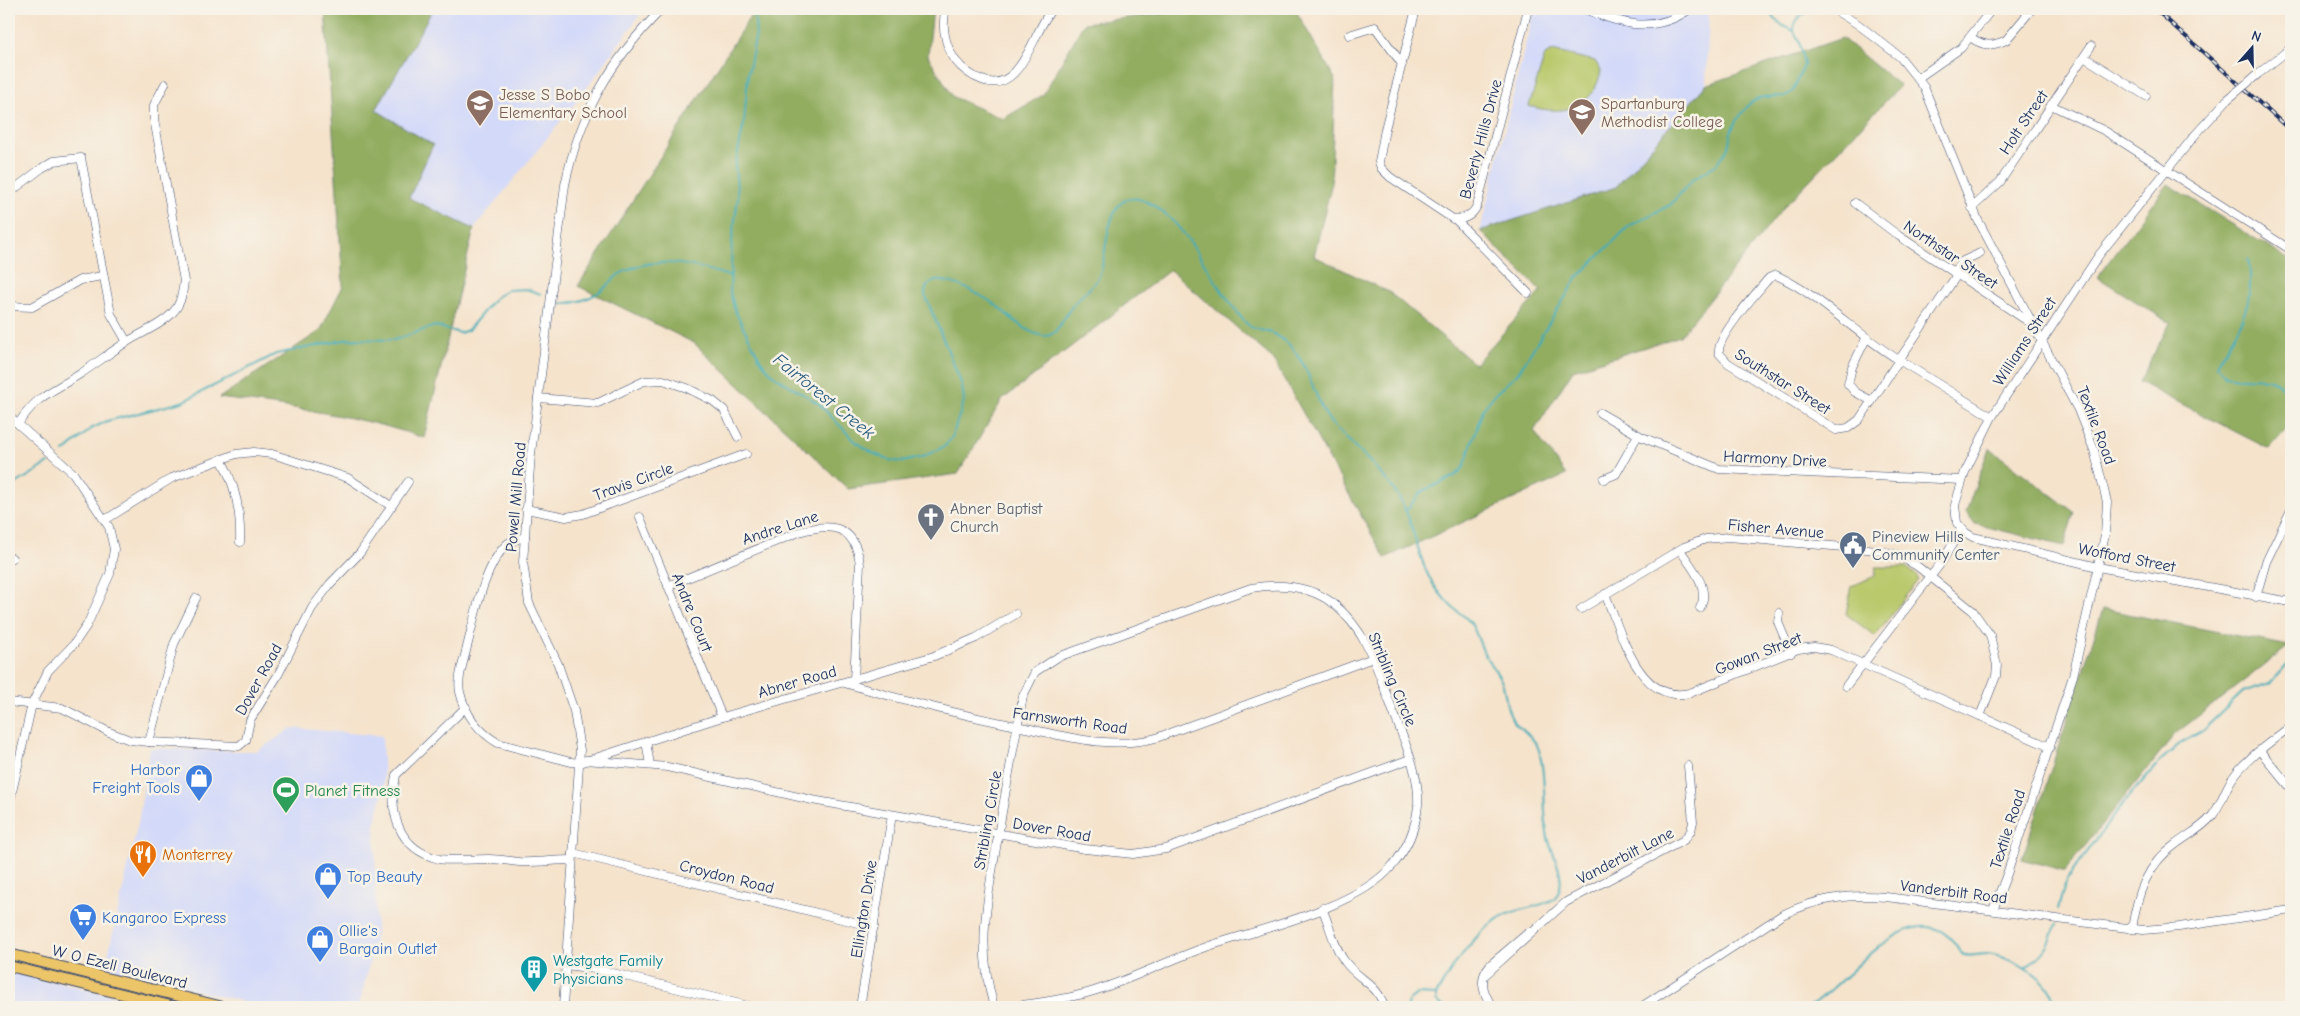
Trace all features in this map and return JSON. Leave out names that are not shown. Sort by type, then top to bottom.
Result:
[{"type":"main road","name":"W O Ezell Boulevard","points":[[9,954],[223,1007]]},
{"type":"main road","name":"W O Ezell Boulevard","points":[[9,966],[153,1005],[175,1007]]},
{"type":"street","name":"Powell Mill Road","points":[[563,1007],[573,856],[583,762],[574,711],[558,664],[529,603],[524,577],[526,509],[565,185],[575,142],[592,102],[614,64],[642,29],[662,9]]},
{"type":"street","points":[[946,9],[944,21],[945,36],[954,58],[972,76],[994,83],[1007,80],[1018,70],[1041,25],[1052,9]]},
{"type":"street","name":"Beverly Hills Drive","points":[[1416,9],[1378,155],[1381,168],[1390,177],[1456,219],[1468,216],[1477,206],[1528,9]]},
{"type":"street","points":[[1585,9],[1634,24],[1657,25],[1676,18],[1690,9]]},
{"type":"street","name":"Textile Road","points":[[1833,9],[1876,37],[1900,57],[1918,78],[1936,113],[1972,208],[2078,410],[2101,473],[2108,510],[2098,567],[2073,676],[1993,910]]},
{"type":"street","points":[[1918,78],[1955,53],[1992,9]]},
{"type":"street","points":[[1970,37],[1981,45],[2000,43],[2006,40],[2032,9]]},
{"type":"street","points":[[1349,35],[1375,27],[1402,64]]},
{"type":"street","name":"Holt Street","points":[[1972,208],[2000,182],[2091,46]]},
{"type":"street","name":"Williams Street","points":[[1961,529],[1955,511],[1962,480],[1992,417],[2098,254],[2195,135],[2227,100],[2291,48]]},
{"type":"street","points":[[2084,57],[2146,96]]},
{"type":"street","points":[[18,424],[34,403],[44,394],[78,375],[165,319],[177,308],[182,295],[184,281],[154,119],[154,105],[165,84]]},
{"type":"street","points":[[2051,105],[2105,131],[2291,250]]},
{"type":"street","points":[[9,193],[54,161],[81,158],[102,276],[111,314],[127,342]]},
{"type":"street","name":"Northstar Street","points":[[1855,203],[1899,236],[2034,325]]},
{"type":"street","points":[[1456,219],[1528,293]]},
{"type":"street","points":[[1899,360],[1962,261],[1980,253]]},
{"type":"street","name":"Southstar Street","points":[[1899,360],[1857,423],[1842,430],[1834,429],[1723,359],[1718,350],[1720,342],[1739,316],[1773,275],[1805,290],[1866,339],[1992,417]]},
{"type":"street","points":[[9,306],[32,308],[80,280],[102,276]]},
{"type":"street","points":[[1866,339],[1852,367],[1848,384],[1855,392],[1872,401]]},
{"type":"street","points":[[538,398],[598,403],[644,381],[664,380],[687,388],[713,401],[724,410],[738,438]]},
{"type":"street","name":"Harmony Drive","points":[[1600,413],[1638,435],[1719,469],[1962,480]]},
{"type":"street","points":[[9,416],[67,466],[105,520],[114,542],[114,557],[110,574],[84,631],[48,671],[32,704],[9,805]]},
{"type":"street","points":[[1604,479],[1616,474],[1638,435]]},
{"type":"street","points":[[105,520],[172,478],[221,459],[245,453],[272,454],[348,478],[391,506]]},
{"type":"street","name":"Travis Circle","points":[[526,509],[566,517],[583,514],[746,454]]},
{"type":"street","points":[[221,459],[228,472],[237,499],[240,542]]},
{"type":"street","name":"Dover Road","points":[[9,702],[62,708],[116,735],[148,742],[234,747],[242,744],[246,740],[250,720],[278,675],[312,608],[330,584],[360,553],[408,482]]},
{"type":"street","points":[[2256,597],[2266,562],[2291,510]]},
{"type":"street","name":"Andre Court","points":[[640,518],[722,717]]},
{"type":"street","name":"Andre Lane","points":[[668,586],[799,532],[822,526],[836,527],[853,541],[859,555],[854,680]]},
{"type":"street","points":[[1846,686],[1931,577],[1950,550],[1961,529]]},
{"type":"street","name":"Wofford Street","points":[[1961,529],[1973,537],[2098,567],[2291,602]]},
{"type":"street","name":"Dover Road","points":[[524,537],[507,543],[486,580],[475,608],[459,690],[477,726],[486,736],[498,743],[558,759],[650,765],[717,777],[812,800],[892,815],[1111,853],[1133,854],[1158,851],[1410,759]]},
{"type":"street","name":"Fisher Avenue","points":[[1581,609],[1680,550],[1706,539],[1724,537],[1878,550],[1908,560],[1982,620],[1990,635],[1996,665],[1996,676],[1980,716]]},
{"type":"street","points":[[1680,550],[1702,587],[1704,597],[1700,608]]},
{"type":"street","name":"Stribling Circle","points":[[994,1007],[985,971],[983,933],[1017,727],[1026,687],[1035,672],[1049,661],[1257,587],[1286,586],[1308,590],[1325,598],[1347,617],[1361,635],[1373,658],[1410,759],[1417,789],[1418,804],[1413,831],[1400,856],[1387,872],[1354,896],[1201,949],[1086,993],[1009,1007]]},
{"type":"street","name":"Gowan Street","points":[[1605,594],[1639,672],[1650,684],[1670,694],[1690,693],[1806,647],[1822,648],[2050,746]]},
{"type":"street","points":[[148,742],[174,644],[196,598]]},
{"type":"street","points":[[1779,613],[1778,622],[1791,653]]},
{"type":"street","name":"Abner Road","points":[[583,762],[722,717],[934,656],[976,638],[1016,614]]},
{"type":"street","name":"Farnsworth Road","points":[[844,683],[1017,727],[1117,744],[1143,742],[1373,658]]},
{"type":"street","name":"Croydon Road","points":[[466,707],[396,775],[393,797],[396,823],[408,841],[424,853],[441,859],[492,858],[520,862],[573,856],[874,927]]},
{"type":"street","points":[[2132,929],[2140,890],[2153,866],[2166,852],[2207,822],[2240,769],[2291,726]]},
{"type":"street","points":[[646,741],[650,765]]},
{"type":"street","points":[[2260,751],[2291,788]]},
{"type":"street","name":"Vanderbilt Lane","points":[[1493,1007],[1484,993],[1484,976],[1516,949],[1558,908],[1575,896],[1684,840],[1691,830],[1693,822],[1688,766]]},
{"type":"street","name":"Ellington Drive","points":[[860,1007],[892,815]]},
{"type":"street","name":"Vanderbilt Road","points":[[1641,1007],[1771,922],[1794,909],[1820,900],[1860,895],[1993,910],[2132,929],[2167,929],[2291,910]]},
{"type":"street","points":[[1322,908],[1340,954],[1352,970],[1376,989],[1384,1007]]},
{"type":"street","points":[[566,965],[596,969],[753,1007]]},
{"type":"street","points":[[153,1005],[157,991]]},
{"type":"shaded area","name":"Jesse S Bobo Elementary School","points":[[433,9],[644,9],[584,92],[474,229],[409,197],[376,110]]},
{"type":"shaded area","name":"Spartanburg Methodist College","points":[[1534,9],[1709,9],[1706,85],[1616,187],[1480,231]]},
{"type":"shaded area","points":[[292,728],[382,736],[384,788],[375,824],[376,934],[359,1007],[265,1007],[105,968],[138,823],[150,748],[257,751]]},
{"type":"shaded area","points":[[9,970],[130,1000],[138,1007],[9,1007]]},
{"type":"green space","points":[[325,9],[433,9],[376,110],[433,145],[409,198],[474,229],[424,438],[374,423],[297,409],[219,398],[320,331],[343,286]]},
{"type":"green space","points":[[755,9],[933,9],[928,56],[953,97],[1003,119],[1043,95],[1084,23],[1202,9],[1295,9],[1335,79],[1331,186],[1314,256],[1389,292],[1475,364],[1541,291],[1480,231],[1616,187],[1706,85],[1842,38],[1900,86],[1784,207],[1680,336],[1573,370],[1534,431],[1566,475],[1385,558],[1272,358],[1170,270],[1002,400],[958,474],[848,489],[694,343],[578,286]]},
{"type":"green space","points":[[1552,51],[1595,61],[1601,71],[1597,84],[1591,94],[1583,102],[1564,110],[1541,109],[1529,106],[1545,55]]},
{"type":"green space","points":[[2168,184],[2291,261],[2291,424],[2269,449],[2139,382],[2170,323],[2097,277]]},
{"type":"green space","points":[[1989,448],[2074,512],[2064,546],[1975,524],[1966,512]]},
{"type":"green space","points":[[1876,567],[1906,567],[1917,576],[1918,580],[1875,636],[1846,614],[1852,586],[1875,576]]},
{"type":"green space","points":[[2103,609],[2289,646],[2175,734],[2065,871],[2022,859]]},
{"type":"waterway","name":"Fairforest Creek","points":[[754,9],[756,34],[748,74],[744,123],[735,166],[738,197],[732,241],[730,292],[735,311],[761,361],[773,375],[819,404],[856,442],[888,460],[902,462],[923,457],[945,446],[952,437],[964,401],[962,385],[925,295],[927,286],[933,282],[952,283],[982,296],[1026,329],[1044,336],[1051,335],[1060,326],[1076,301],[1091,287],[1100,274],[1111,220],[1117,208],[1124,201],[1136,199],[1151,204],[1165,214],[1187,237],[1222,292],[1248,325],[1276,335],[1291,346],[1301,360],[1329,421],[1376,468],[1398,496],[1408,516],[1421,559],[1430,579],[1449,604],[1470,622],[1485,655],[1501,681],[1508,711],[1512,719],[1537,745],[1543,772],[1546,827],[1559,869],[1561,884],[1559,892],[1554,899],[1503,916],[1493,922],[1474,940],[1456,962],[1436,995],[1436,1001],[1444,1007]]},
{"type":"waterway","points":[[1406,511],[1421,492],[1455,476],[1464,467],[1483,409],[1495,394],[1518,373],[1577,278],[1629,226],[1670,205],[1692,180],[1717,164],[1728,148],[1731,132],[1736,121],[1750,103],[1762,97],[1785,96],[1792,92],[1804,65],[1799,41],[1794,31],[1783,26],[1764,9]]},
{"type":"waterway","points":[[1794,31],[1794,26],[1798,19],[1815,9]]},
{"type":"waterway","points":[[2248,259],[2250,269],[2248,300],[2242,320],[2221,355],[2217,366],[2225,376],[2259,378],[2276,382],[2283,388],[2288,398],[2291,413]]},
{"type":"waterway","points":[[558,303],[577,302],[590,297],[607,286],[618,275],[631,268],[645,264],[673,263],[702,268],[729,276]]},
{"type":"waterway","points":[[64,452],[91,429],[107,421],[182,402],[276,354],[349,339],[394,340],[435,326],[460,333],[468,330],[496,297],[508,290],[526,289],[541,294]]},
{"type":"waterway","points":[[2291,426],[2291,434]]},
{"type":"waterway","points":[[9,488],[49,463]]},
{"type":"waterway","points":[[2291,475],[2291,484]]},
{"type":"waterway","points":[[2058,909],[2064,887],[2071,874],[2121,806],[2160,761],[2182,742],[2202,731],[2243,692],[2270,683],[2291,660]]},
{"type":"waterway","points":[[2025,968],[2037,959],[2049,945],[2056,924]]},
{"type":"waterway","name":"Fairforest Creek","points":[[1808,1007],[1825,995],[1884,943],[1905,931],[1925,927],[1944,933],[1962,954],[1968,956],[1989,954],[2020,965],[2041,979],[2048,987],[2053,1007]]},
{"type":"waterway","points":[[1408,1007],[1409,1000],[1417,994],[1436,995]]},
{"type":"waterway","name":"Fairforest Creek","points":[[1450,1007],[1461,1007]]},
{"type":"railway","points":[[2155,9],[2291,131]]},
{"type":"place","name":"Jesse S Bobo Elementary School","points":[[480,127]]},
{"type":"place","name":"Spartanburg Methodist College","points":[[1582,136]]},
{"type":"place","name":"Abner Baptist Church","points":[[931,541]]},
{"type":"place","name":"Pineview Hills Community Center","points":[[1853,569]]},
{"type":"place","name":"Harbor Freight Tools","points":[[199,802]]},
{"type":"place","name":"Planet Fitness","points":[[286,814]]},
{"type":"place","name":"Monterrey","points":[[143,878]]},
{"type":"place","name":"Top Beauty","points":[[328,900]]},
{"type":"place","name":"Kangaroo Express","points":[[83,941]]},
{"type":"place","name":"Ollie's Bargain Outlet","points":[[320,963]]},
{"type":"place","name":"Westgate Family Physicians","points":[[534,993]]}]
